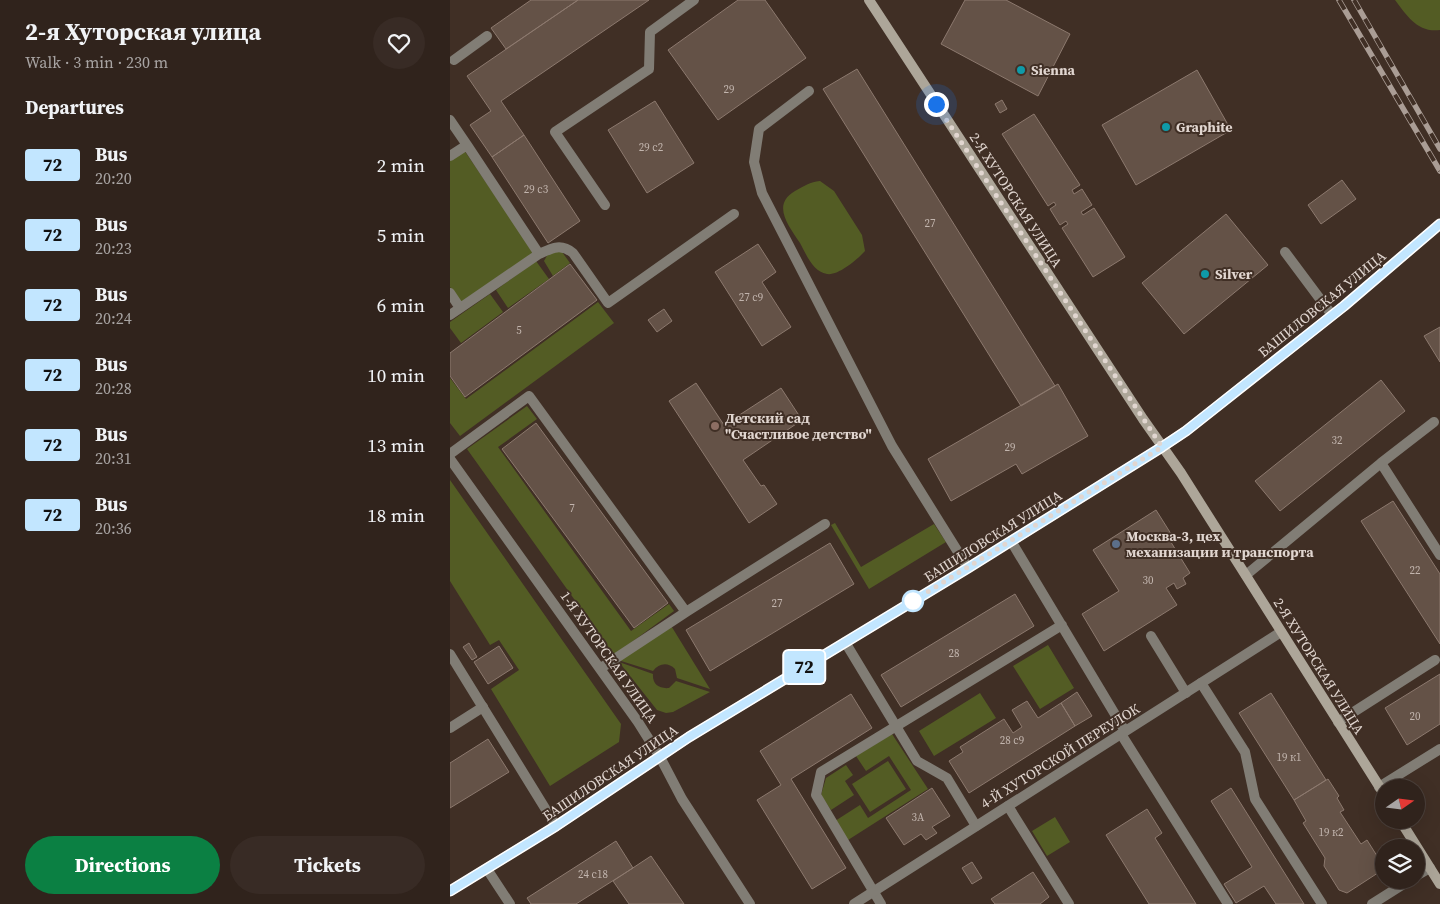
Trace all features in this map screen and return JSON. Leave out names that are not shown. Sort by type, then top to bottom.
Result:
[{"type":"main road","name":"2-Я ХУТОРСКАЯ УЛИЦА","points":[[869,0],[1162,447],[1181,473],[1375,779]]},
{"type":"main road","name":"БАШИЛОВСКАЯ УЛИЦА","points":[[450,891],[556,826],[689,737],[968,568],[1186,431],[1332,315],[1440,224]]},
{"type":"main road","points":[[1406,829],[1440,884]]},
{"type":"street","points":[[605,205],[555,132],[649,69],[650,32],[694,0]]},
{"type":"street","points":[[454,60],[487,36]]},
{"type":"street","points":[[809,91],[759,129],[754,162],[762,194],[892,446],[968,568]]},
{"type":"street","points":[[450,120],[539,254]]},
{"type":"street","points":[[450,156],[467,145]]},
{"type":"street","points":[[450,315],[539,254],[560,246],[567,248],[573,253],[608,303],[734,214]]},
{"type":"street","points":[[1285,252],[1332,315]]},
{"type":"street","points":[[450,292],[460,308]]},
{"type":"street","points":[[450,454],[529,396],[686,612]]},
{"type":"street","points":[[1246,575],[1381,463],[1434,422]]},
{"type":"street","name":"1-Я ХУТОРСКАЯ УЛИЦА","points":[[450,459],[601,668],[660,757],[682,799],[750,904]]},
{"type":"street","points":[[1381,463],[1440,555]]},
{"type":"street","points":[[601,668],[825,524]]},
{"type":"street","points":[[1011,541],[1123,733],[1228,904]]},
{"type":"street","points":[[881,904],[816,795],[821,772],[1062,626]]},
{"type":"street","name":"4-Й ХУТОРСКОЙ ПЕРЕУЛОК","points":[[854,904],[1281,632]]},
{"type":"street","points":[[1150,636],[1186,693]]},
{"type":"street","points":[[845,642],[917,761],[947,778],[976,826]]},
{"type":"street","points":[[450,654],[556,826]]},
{"type":"street","points":[[1338,722],[1435,660]]},
{"type":"street","points":[[1201,683],[1245,752],[1255,798],[1322,904]]},
{"type":"street","points":[[450,728],[483,707]]},
{"type":"street","points":[[1398,779],[1440,749]]},
{"type":"street","points":[[1008,806],[1069,904]]},
{"type":"street","points":[[487,868],[510,904]]},
{"type":"street","points":[[1425,871],[1430,868]]},
{"type":"street","points":[[1372,904],[1396,889]]},
{"type":"green space","points":[[1395,0],[1440,0],[1440,30],[1425,29],[1419,26]]},
{"type":"green space","points":[[464,150],[534,253],[461,303],[450,287],[450,160]]},
{"type":"green space","points":[[820,181],[834,191],[862,235],[865,251],[847,266],[832,274],[822,273],[810,262],[787,223],[783,209],[788,197],[795,191],[810,183]]},
{"type":"green space","points":[[549,252],[562,252],[570,263],[553,276],[544,261]]},
{"type":"green space","points":[[536,261],[549,279],[508,308],[496,290]]},
{"type":"green space","points":[[490,294],[503,312],[461,343],[450,328],[450,322]]},
{"type":"green space","points":[[598,302],[614,323],[460,436],[450,423],[450,378],[466,399]]},
{"type":"green space","points":[[527,406],[537,419],[498,447],[631,631],[669,604],[674,611],[614,655],[467,449]]},
{"type":"green space","points":[[450,480],[621,724],[619,742],[550,786],[491,689],[519,670],[499,640],[490,645],[450,581]]},
{"type":"green space","points":[[835,523],[861,567],[934,524],[946,542],[869,589],[831,525]]},
{"type":"green space","points":[[670,624],[710,689],[677,678],[675,669],[667,664],[655,668],[653,671],[618,660]]},
{"type":"green space","points":[[1048,645],[1074,688],[1040,709],[1013,666]]},
{"type":"green space","points":[[619,662],[653,674],[655,683],[662,688],[669,688],[676,681],[710,692],[673,712],[666,713],[657,710]]},
{"type":"green space","points":[[980,693],[996,718],[934,756],[919,731]]},
{"type":"green space","points":[[892,734],[928,789],[848,840],[835,821],[860,805],[868,818],[911,790],[889,756],[866,771],[856,756]]},
{"type":"green space","points":[[888,761],[906,789],[870,812],[852,784]]},
{"type":"green space","points":[[846,765],[853,775],[845,781],[854,795],[831,810],[821,795],[826,778]]},
{"type":"green space","points":[[1055,817],[1070,842],[1047,856],[1032,831]]},
{"type":"building","points":[[531,0],[578,0],[506,49],[491,28]]},
{"type":"building","points":[[578,0],[649,0],[501,101],[524,135],[492,157],[470,125],[491,111],[467,76]]},
{"type":"building","points":[[738,0],[765,0],[806,58],[718,120],[668,50]]},
{"type":"building","name":"Sienna","points":[[965,0],[1006,0],[1070,34],[1038,96],[941,44]]},
{"type":"building","points":[[857,69],[1055,386],[1021,406],[823,89]]},
{"type":"building","name":"Graphite","points":[[1197,70],[1231,130],[1136,185],[1102,125]]},
{"type":"building","points":[[1002,100],[1007,109],[1000,113],[995,104]]},
{"type":"building","points":[[655,101],[694,163],[647,193],[608,130]]},
{"type":"building","points":[[1034,114],[1080,185],[1072,190],[1074,194],[1082,189],[1092,205],[1081,212],[1083,215],[1094,208],[1125,257],[1093,277],[1062,228],[1068,224],[1066,221],[1060,225],[1050,209],[1056,205],[1054,202],[1048,206],[1002,134]]},
{"type":"building","points":[[524,135],[580,221],[548,243],[492,157]]},
{"type":"building","points":[[1342,180],[1356,199],[1321,224],[1308,205]]},
{"type":"building","name":"Silver","points":[[1226,214],[1268,265],[1184,334],[1142,283]]},
{"type":"building","points":[[758,244],[776,272],[762,282],[791,327],[762,346],[715,272]]},
{"type":"building","points":[[570,264],[597,300],[465,397],[450,376],[450,353]]},
{"type":"building","points":[[664,309],[672,321],[657,332],[648,320]]},
{"type":"building","points":[[1440,327],[1440,362],[1424,336]]},
{"type":"building","points":[[1381,380],[1405,411],[1280,511],[1255,481]]},
{"type":"building","points":[[696,383],[724,425],[781,388],[802,420],[743,460],[761,486],[764,485],[777,504],[749,523],[669,401]]},
{"type":"building","points":[[1058,384],[1088,436],[1022,474],[1016,464],[951,501],[928,459]]},
{"type":"building","points":[[536,423],[668,603],[634,628],[502,449]]},
{"type":"building","points":[[1393,501],[1440,574],[1440,644],[1361,521]]},
{"type":"building","points":[[1156,510],[1173,537],[1169,539],[1190,573],[1183,578],[1186,584],[1177,589],[1174,583],[1166,588],[1177,605],[1104,651],[1082,614],[1119,591],[1093,550]]},
{"type":"building","points":[[830,543],[854,584],[710,671],[686,630]]},
{"type":"building","points":[[1015,594],[1034,626],[901,707],[881,675]]},
{"type":"building","points":[[469,643],[477,657],[472,660],[463,647]]},
{"type":"building","points":[[499,646],[513,668],[488,684],[474,662]]},
{"type":"building","points":[[1440,674],[1440,724],[1407,745],[1385,708]]},
{"type":"building","points":[[1077,692],[1092,716],[1075,726],[1061,703]]},
{"type":"building","points":[[1271,693],[1326,780],[1294,800],[1239,713]]},
{"type":"building","points":[[851,694],[872,728],[791,779],[846,868],[812,889],[757,800],[781,785],[760,751]]},
{"type":"building","points":[[1027,701],[1038,718],[1061,703],[1075,726],[969,793],[949,761],[963,752],[960,747],[1004,719],[1013,733],[1022,727],[1012,710]]},
{"type":"building","points":[[488,739],[509,772],[450,808],[450,763]]},
{"type":"building","points":[[1328,779],[1339,796],[1337,798],[1344,810],[1340,812],[1361,844],[1367,840],[1375,853],[1375,875],[1347,893],[1339,890],[1324,866],[1325,858],[1303,823],[1306,821],[1294,800]]},
{"type":"building","points":[[932,788],[950,816],[932,827],[937,833],[926,840],[921,834],[904,845],[886,818]]},
{"type":"building","points":[[1231,788],[1304,904],[1276,904],[1264,886],[1236,903],[1224,884],[1252,867],[1211,801]]},
{"type":"building","points":[[1147,809],[1162,833],[1155,838],[1196,904],[1149,904],[1106,835]]},
{"type":"building","points":[[616,841],[633,868],[576,904],[531,904],[527,898]]},
{"type":"building","points":[[651,856],[684,904],[629,904],[613,881]]},
{"type":"building","points":[[972,862],[982,878],[972,884],[962,868]]},
{"type":"building","points":[[1033,872],[1049,897],[1040,904],[995,904],[991,899]]},
{"type":"railway","points":[[1339,0],[1440,171]]},
{"type":"railway","points":[[1354,0],[1440,149]]},
{"type":"bus line","name":"72","points":[[450,891],[556,826],[689,737],[968,568],[1186,431],[1248,380],[1344,306],[1440,224]]},
{"type":"place","name":"Sienna","points":[[1021,70]]},
{"type":"place","name":"Graphite","points":[[1166,127]]},
{"type":"place","name":"Silver","points":[[1205,274]]},
{"type":"place","name":"Детский сад \"Счастливое детство\"","points":[[715,426]]},
{"type":"place","name":"Москва-3, цех механизации и транспорта","points":[[1116,544]]},
{"type":"route","points":[[913,601],[1162,447],[936,104]]}]
